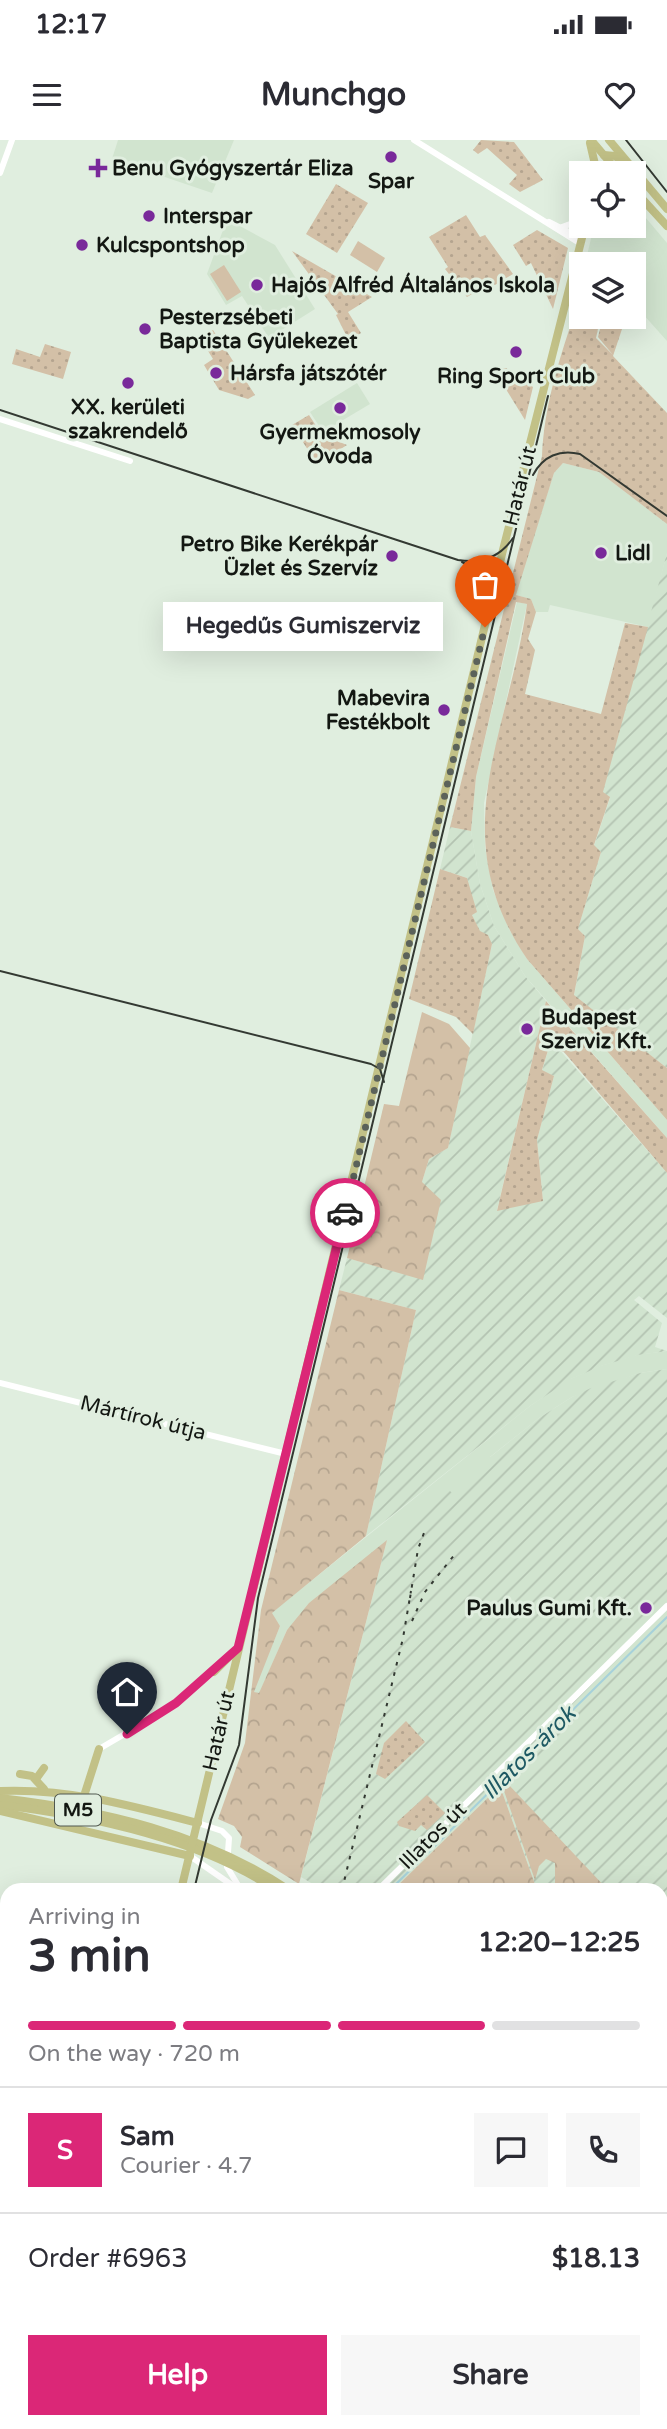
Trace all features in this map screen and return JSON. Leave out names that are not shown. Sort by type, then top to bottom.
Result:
[{"type":"main road","points":[[590,140],[609,161]]},
{"type":"main road","points":[[590,140],[595,161]]},
{"type":"main road","points":[[602,161],[603,140]]},
{"type":"main road","points":[[609,140],[627,161]]},
{"type":"main road","points":[[604,155],[615,156],[622,161]]},
{"type":"main road","points":[[646,183],[667,209]]},
{"type":"main road","points":[[646,203],[667,226]]},
{"type":"main road","name":"Határ út","points":[[183,1883],[503,550],[582,238]]},
{"type":"main road","points":[[214,1672],[238,1648]]},
{"type":"main road","points":[[214,1672],[221,1669],[232,1672]]},
{"type":"main road","points":[[84,1796],[99,1749]]},
{"type":"main road","points":[[36,1779],[44,1768]]},
{"type":"main road","points":[[20,1774],[36,1779],[44,1790]]},
{"type":"main road","points":[[0,1791],[44,1790],[84,1796],[198,1823]]},
{"type":"main road","name":"M5","points":[[0,1798],[45,1803],[155,1833],[240,1864],[276,1883]]},
{"type":"main road","name":"M5","points":[[0,1805],[155,1833]]},
{"type":"main road","points":[[0,1811],[190,1856]]},
{"type":"main road","name":"M5","points":[[240,1864],[266,1883]]},
{"type":"street","points":[[0,173],[12,140]]},
{"type":"street","points":[[414,140],[581,241]]},
{"type":"street","points":[[544,219],[562,227],[581,241]]},
{"type":"street","points":[[562,227],[569,224]]},
{"type":"street","points":[[0,419],[130,461]]},
{"type":"street","name":"Mártírok útja","points":[[0,1383],[286,1454]]},
{"type":"street","name":"Illatos út","points":[[386,1883],[667,1606]]},
{"type":"street","points":[[99,1749],[164,1711],[214,1672]]},
{"type":"street","points":[[198,1823],[222,1831],[229,1838],[227,1867],[236,1883]]},
{"type":"street","points":[[190,1856],[230,1883]]},
{"type":"shaded area","points":[[118,140],[234,140],[212,193],[112,159]]},
{"type":"shaded area","points":[[646,218],[667,243],[667,341],[646,317],[646,252],[588,252],[591,238],[646,238]]},
{"type":"shaded area","name":"Hajós Alfréd Általános Iskola","points":[[227,219],[275,245],[315,309],[269,338],[242,296],[226,305],[207,274]]},
{"type":"shaded area","name":"Gyermekmosoly Óvoda","points":[[357,383],[370,404],[323,432],[310,412]]},
{"type":"shaded area","points":[[563,463],[599,472],[667,524],[667,553],[648,627],[550,605],[548,612],[536,612],[531,599],[515,595],[554,473]]},
{"type":"shaded area","points":[[667,553],[667,1068],[574,996],[585,936],[578,929],[601,852],[594,846],[610,798],[602,793]]},
{"type":"shaded area","points":[[517,602],[527,604],[484,803],[485,847],[493,890],[509,929],[527,959],[667,1120],[667,1138],[525,976],[494,926],[480,884],[471,831],[476,777]]},
{"type":"shaded area","points":[[450,827],[471,831],[480,884],[494,926],[525,976],[546,1001],[497,1210],[543,1200],[537,1140],[554,1076],[542,1071],[549,1047],[558,1048],[667,1173],[667,1318],[639,1296],[634,1300],[662,1323],[655,1347],[667,1351],[638,1355],[601,1366],[571,1379],[530,1406],[366,1536],[416,1310],[339,1290],[347,1258],[423,1279],[422,1182],[429,1159],[448,1148],[492,944],[480,932],[472,915],[467,878],[440,869]]},
{"type":"shaded area","points":[[667,1351],[667,1369],[640,1373],[572,1397],[539,1418],[490,1457],[493,1463],[453,1495],[449,1491],[287,1630],[259,1694],[253,1692],[280,1626],[271,1613],[530,1406],[568,1380],[636,1355]]},
{"type":"shaded area","points":[[667,1369],[667,1883],[535,1883],[500,1786],[400,1883],[311,1883],[301,1877],[387,1540],[449,1490],[453,1494],[492,1463],[489,1458],[539,1418],[591,1388],[640,1373]]},
{"type":"green space","points":[[481,140],[514,142],[543,180],[520,192],[509,184],[517,175],[487,148],[478,154],[473,150]]},
{"type":"green space","points":[[336,184],[368,203],[337,253],[306,234]]},
{"type":"green space","points":[[466,215],[480,237],[485,235],[513,274],[495,285],[492,282],[467,297],[445,269],[448,267],[429,237]]},
{"type":"green space","points":[[537,230],[568,248],[553,309],[531,263],[526,266],[513,245]]},
{"type":"green space","points":[[358,241],[385,258],[377,272],[350,255]]},
{"type":"green space","points":[[292,251],[372,297],[348,312],[361,333],[349,341],[336,315],[338,314]]},
{"type":"green space","points":[[224,265],[241,292],[227,301],[210,274]]},
{"type":"green space","points":[[569,329],[598,329],[596,338],[613,355],[598,337],[600,329],[622,329],[613,356],[667,413],[667,524],[599,472],[563,463],[554,473],[516,595],[531,599],[536,612],[528,639],[535,650],[525,694],[601,714],[625,623],[648,627],[603,792],[610,797],[594,845],[601,852],[578,929],[585,936],[574,995],[667,1068],[667,1120],[527,959],[502,913],[489,869],[485,826],[488,783],[527,604],[516,602],[476,777],[471,831],[450,827],[542,456],[549,403],[562,352]]},
{"type":"green space","points":[[213,330],[255,395],[248,399],[219,390],[204,365],[213,359],[200,338]]},
{"type":"green space","points":[[45,344],[71,352],[63,379],[12,364],[16,349],[40,357]]},
{"type":"green space","points":[[506,368],[533,387],[525,420],[499,378],[501,369]]},
{"type":"green space","points":[[309,415],[322,435],[347,445],[317,464],[292,425]]},
{"type":"green space","points":[[440,869],[467,878],[477,912],[472,915],[480,931],[488,935],[492,944],[473,1034],[456,1017],[409,999]]},
{"type":"green space","points":[[546,1001],[667,1138],[667,1173],[564,1052],[549,1047],[542,1070],[554,1076],[537,1140],[543,1201],[497,1211]]},
{"type":"green space","points":[[422,1012],[449,1024],[470,1048],[448,1148],[429,1159],[422,1182],[441,1200],[423,1280],[347,1258],[384,1104],[399,1106]]},
{"type":"green space","points":[[339,1290],[416,1310],[366,1536],[272,1613],[280,1626],[254,1692],[259,1693],[287,1630],[309,1603],[387,1540],[299,1883],[240,1847],[242,1837],[234,1826],[218,1819],[245,1743],[261,1610]]},
{"type":"green space","points":[[406,1721],[425,1742],[385,1779],[376,1774],[384,1743]]},
{"type":"green space","points":[[508,1784],[601,1883],[555,1883],[555,1863],[546,1859],[539,1866],[535,1880],[503,1788]]},
{"type":"green space","points":[[500,1786],[535,1883],[400,1883]]},
{"type":"green space","points":[[427,1795],[445,1813],[427,1830],[421,1825],[415,1831],[399,1826],[397,1822]]},
{"type":"waterway","name":"Illatos-árok","points":[[397,1883],[667,1617]]},
{"type":"tram line","points":[[626,140],[667,192]]},
{"type":"tram line","points":[[196,1883],[211,1820],[239,1745],[258,1598],[548,396]]},
{"type":"tram line","points":[[0,410],[458,560],[489,558],[502,550],[513,538]]},
{"type":"tram line","points":[[533,475],[542,463],[559,453],[580,454],[667,516]]},
{"type":"tram line","points":[[462,562],[486,578],[501,603]]},
{"type":"tram line","points":[[0,971],[371,1064],[380,1069],[384,1082]]},
{"type":"railway","points":[[410,1598],[418,1549],[424,1533]]},
{"type":"railway","points":[[412,1621],[425,1592],[455,1554]]},
{"type":"railway","points":[[344,1883],[403,1638],[411,1591]]},
{"type":"way so far","points":[[345,1213],[485,627]]},
{"type":"place","name":"Spar","points":[[391,157]]},
{"type":"place","name":"Benu Gyógyszertár Eliza","points":[[98,168]]},
{"type":"place","name":"Interspar","points":[[149,216]]},
{"type":"place","name":"Kulcspontshop","points":[[82,245]]},
{"type":"place","name":"Hajós Alfréd Általános Iskola","points":[[257,285]]},
{"type":"place","name":"Pesterzsébeti Baptista Gyülekezet","points":[[145,329]]},
{"type":"place","name":"Ring Sport Club","points":[[516,352]]},
{"type":"place","name":"Hársfa játszótér","points":[[216,373]]},
{"type":"place","name":"XX. kerületi szakrendelő","points":[[128,383]]},
{"type":"place","name":"Gyermekmosoly Óvoda","points":[[340,408]]},
{"type":"place","name":"Lidl","points":[[601,553]]},
{"type":"place","name":"Petro Bike Kerékpár Üzlet és Szervíz","points":[[392,556]]},
{"type":"place","name":"Hegedűs Gumiszerviz","points":[[485,627]]},
{"type":"place","name":"Mabevira Festékbolt","points":[[444,710]]},
{"type":"place","name":"Budapest Szerviz Kft.","points":[[527,1029]]},
{"type":"place","name":"Paulus Gumi Kft.","points":[[646,1608]]},
{"type":"route","points":[[127,1734],[176,1703],[238,1648],[345,1213]]}]
